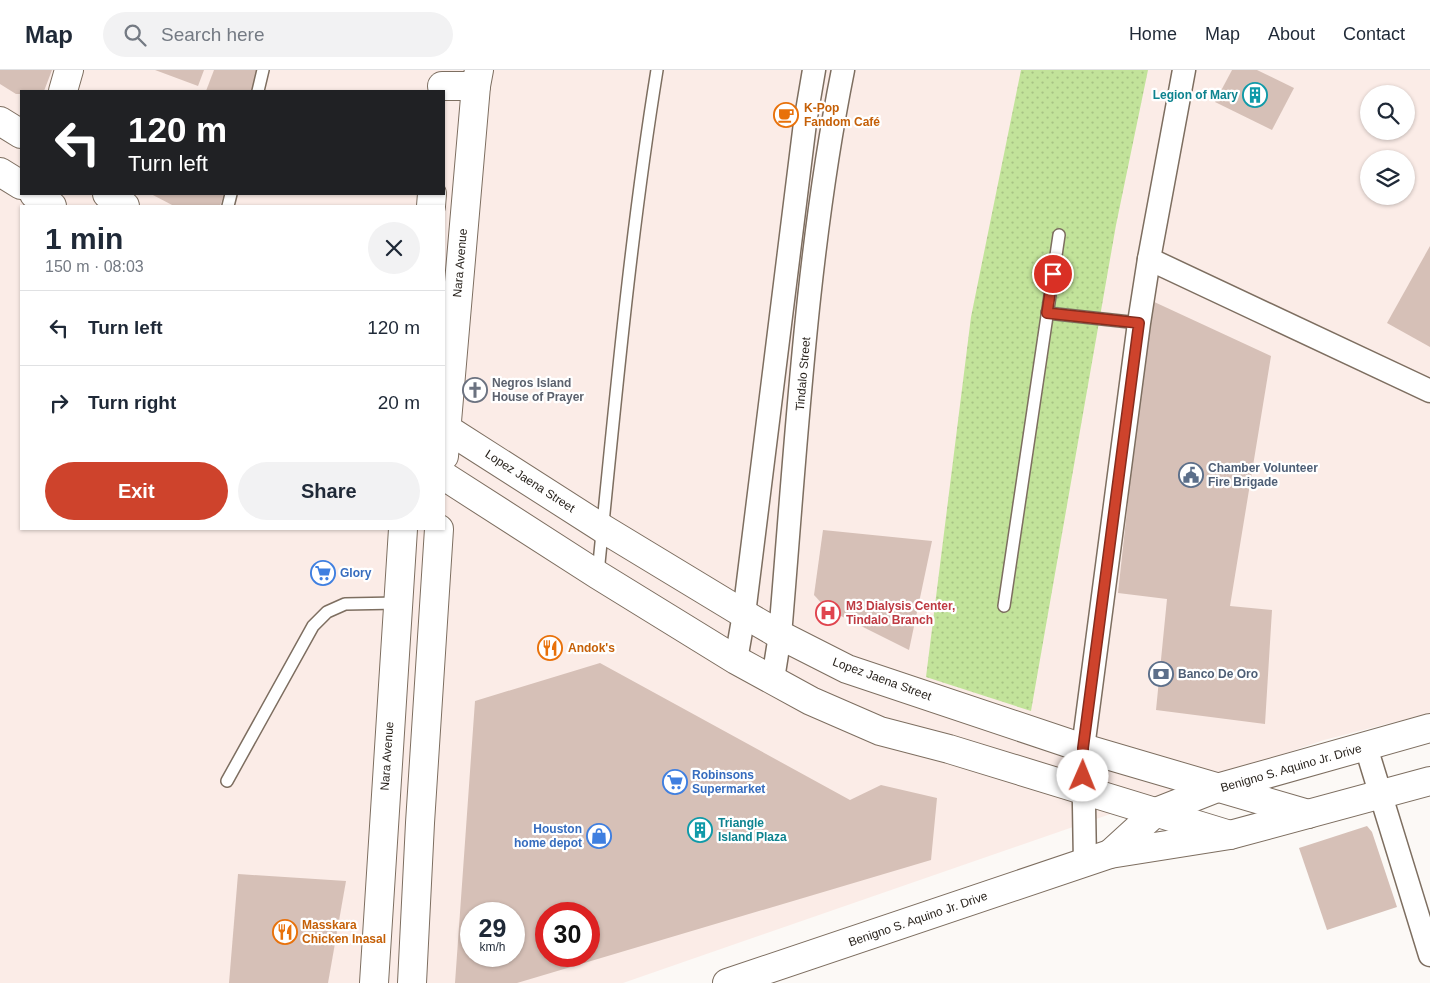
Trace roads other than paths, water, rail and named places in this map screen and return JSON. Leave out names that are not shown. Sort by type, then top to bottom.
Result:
[{"type":"main road","points":[[63,90],[69,70]]},
{"type":"main road","points":[[443,82],[477,78]]},
{"type":"main road","name":"Nara Avenue","points":[[445,427],[477,78]]},
{"type":"main road","points":[[0,120],[20,133]]},
{"type":"main road","points":[[0,172],[20,184]]},
{"type":"main road","points":[[36,195],[50,205]]},
{"type":"main road","points":[[108,195],[124,205]]},
{"type":"main road","name":"Lopez Jaena Street","points":[[445,427],[602,528],[744,614],[780,635],[847,669],[1083,748],[1308,814]]},
{"type":"main road","points":[[445,477],[598,575],[736,660],[811,701],[880,731],[950,749],[1230,835]]},
{"type":"main road","name":"Nara Avenue","points":[[374,983],[403,530]]},
{"type":"main road","points":[[412,983],[420,823],[439,530]]},
{"type":"main road","points":[[950,749],[961,708]]},
{"type":"main road","points":[[390,724],[426,726]]},
{"type":"main road","name":"Benigno S. Aquino Jr. Drive","points":[[1110,854],[1156,812],[1217,788],[1430,728]]},
{"type":"main road","name":"Benigno S. Aquino Jr. Drive","points":[[727,983],[1110,854],[1230,835],[1430,781]]},
{"type":"main road","points":[[383,821],[420,823]]},
{"type":"street","points":[[736,660],[744,614],[805,123],[814,70]]},
{"type":"street","name":"Tindalo Street","points":[[773,679],[780,635],[809,297],[832,126],[843,70]]},
{"type":"street","points":[[1085,863],[1083,748],[1139,323],[1149,258],[1184,70]]},
{"type":"street","points":[[805,123],[832,126]]},
{"type":"street","points":[[1149,258],[1430,391]]},
{"type":"street","points":[[784,294],[809,297]]},
{"type":"street","points":[[1366,747],[1430,955]]},
{"type":"lane","points":[[258,90],[263,70]]},
{"type":"lane","points":[[598,575],[628,280],[646,138],[657,70]]},
{"type":"lane","points":[[1004,606],[1059,235]]},
{"type":"lane","points":[[1047,313],[1139,323]]},
{"type":"lane","points":[[227,781],[313,626],[328,612],[345,604],[398,603]]},
{"type":"place","name":"Legion of Mary","points":[[1255,95]]},
{"type":"place","name":"K-Pop Fandom Café","points":[[786,115]]},
{"type":"place","name":"Negros Island House of Prayer","points":[[475,390]]},
{"type":"place","name":"Chamber Volunteer Fire Brigade","points":[[1191,475]]},
{"type":"place","name":"Glory","points":[[323,573]]},
{"type":"place","name":"M3 Dialysis Center, Tindalo Branch","points":[[828,613]]},
{"type":"place","name":"Andok's","points":[[550,648]]},
{"type":"place","name":"Banco De Oro","points":[[1161,674]]},
{"type":"place","name":"Robinsons Supermarket","points":[[675,782]]},
{"type":"place","name":"Triangle Island Plaza","points":[[700,830]]},
{"type":"place","name":"Houston home depot","points":[[599,836]]},
{"type":"place","name":"Masskara Chicken Inasal","points":[[285,932]]}]
